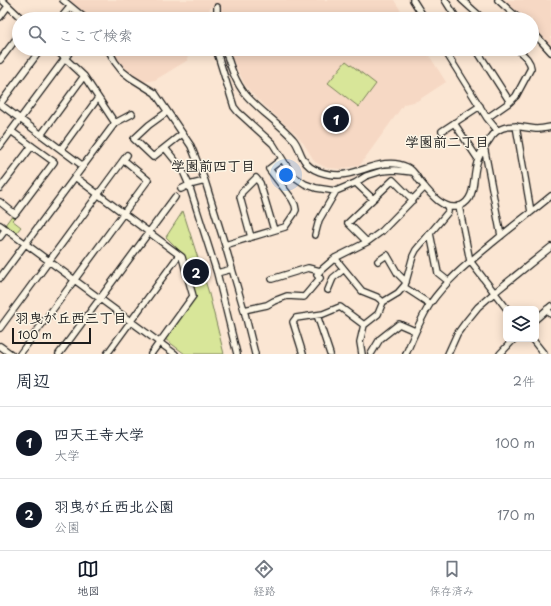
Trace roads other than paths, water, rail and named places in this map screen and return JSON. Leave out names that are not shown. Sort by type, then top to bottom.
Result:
[{"type":"street","points":[[2,0],[14,12]]},
{"type":"street","points":[[63,0],[77,12]]},
{"type":"street","points":[[413,0],[421,12]]},
{"type":"street","points":[[445,0],[453,12]]},
{"type":"street","points":[[462,0],[475,12]]},
{"type":"street","points":[[498,0],[511,12]]},
{"type":"street","points":[[0,17],[8,6]]},
{"type":"street","points":[[66,12],[70,7]]},
{"type":"street","points":[[217,7],[217,12]]},
{"type":"street","points":[[539,39],[551,52]]},
{"type":"street","points":[[0,60],[12,44]]},
{"type":"street","points":[[36,56],[0,104],[83,166]]},
{"type":"street","points":[[112,56],[122,71],[130,78],[155,93],[191,146],[205,181],[225,245],[255,354]]},
{"type":"street","points":[[218,56],[234,107],[273,144],[293,176],[304,184],[316,188],[336,191],[366,176],[382,171],[395,170],[414,172]]},
{"type":"street","points":[[227,56],[232,71],[247,96],[294,140],[304,162],[312,169],[339,175],[372,166],[400,164],[408,167],[414,172],[438,201],[448,206],[459,206],[466,203],[470,199],[473,191],[478,159],[484,146],[497,130],[508,126],[536,129],[551,127]]},
{"type":"street","points":[[448,56],[487,118],[497,130]]},
{"type":"street","points":[[480,56],[510,102]]},
{"type":"street","points":[[487,118],[516,96],[530,68],[530,63],[525,56]]},
{"type":"street","points":[[0,146],[65,58],[84,76],[115,123]]},
{"type":"street","points":[[41,135],[84,76]]},
{"type":"street","points":[[61,149],[98,98]]},
{"type":"street","points":[[442,131],[480,106]]},
{"type":"street","points":[[167,112],[148,125],[134,139],[153,158],[182,134]]},
{"type":"street","points":[[0,278],[115,123],[132,114]]},
{"type":"street","points":[[454,123],[478,159]]},
{"type":"street","points":[[516,126],[531,212]]},
{"type":"street","points":[[0,202],[15,214],[54,162],[11,131]]},
{"type":"street","points":[[0,188],[32,146]]},
{"type":"street","points":[[484,146],[501,236]]},
{"type":"street","points":[[165,148],[182,169],[189,185],[217,273],[237,354]]},
{"type":"street","points":[[0,328],[126,158],[148,180],[20,354]]},
{"type":"street","points":[[225,245],[285,227],[296,210],[295,206],[292,199],[269,169],[282,159]]},
{"type":"street","points":[[75,177],[182,257],[193,296],[151,354]]},
{"type":"street","points":[[251,237],[240,196],[256,178],[260,183],[274,230]]},
{"type":"street","points":[[367,242],[348,223],[393,180],[413,200]]},
{"type":"street","points":[[181,189],[189,185],[205,181]]},
{"type":"street","points":[[356,182],[373,199]]},
{"type":"street","points":[[244,310],[268,305],[287,296],[304,297],[320,278],[318,274],[320,271],[335,258],[367,242],[382,231],[425,187]]},
{"type":"street","points":[[315,235],[320,220],[336,191]]},
{"type":"street","points":[[406,354],[415,331],[430,304],[448,281],[470,261],[551,196]]},
{"type":"street","points":[[59,354],[175,197]]},
{"type":"street","points":[[362,354],[360,342],[364,325],[378,314],[383,302],[398,294],[405,285],[416,250],[448,212],[448,206]]},
{"type":"street","points":[[459,206],[470,261],[505,306]]},
{"type":"street","points":[[0,225],[175,354]]},
{"type":"street","points":[[0,237],[6,229]]},
{"type":"street","points":[[430,233],[438,273],[448,281]]},
{"type":"street","points":[[448,354],[457,334],[478,307],[551,247]]},
{"type":"street","points":[[107,354],[180,255]]},
{"type":"street","points":[[378,260],[387,255],[405,285],[430,304]]},
{"type":"street","points":[[335,258],[362,291],[377,297],[383,302]]},
{"type":"street","points":[[272,279],[308,268],[320,271]]},
{"type":"street","points":[[217,273],[232,269]]},
{"type":"street","points":[[328,290],[333,278],[344,269]]},
{"type":"street","points":[[303,354],[293,322],[296,318],[317,315],[340,307],[364,325]]},
{"type":"street","points":[[539,317],[550,310]]},
{"type":"street","points":[[317,315],[330,354]]},
{"type":"street","points":[[370,354],[380,339],[399,324],[415,331]]},
{"type":"street","points":[[500,354],[511,342]]},
{"type":"street","points":[[534,342],[544,354]]},
{"type":"street","points":[[0,346],[11,354]]},
{"type":"place","name":"四天王寺大学","points":[[336,119]]},
{"type":"place","name":"羽曳が丘西北公園","points":[[196,272]]},
{"type":"district","name":"学園前二丁目","points":[[447,141]]},
{"type":"district","name":"学園前四丁目","points":[[213,165]]},
{"type":"district","name":"羽曳が丘西三丁目","points":[[71,317]]}]
